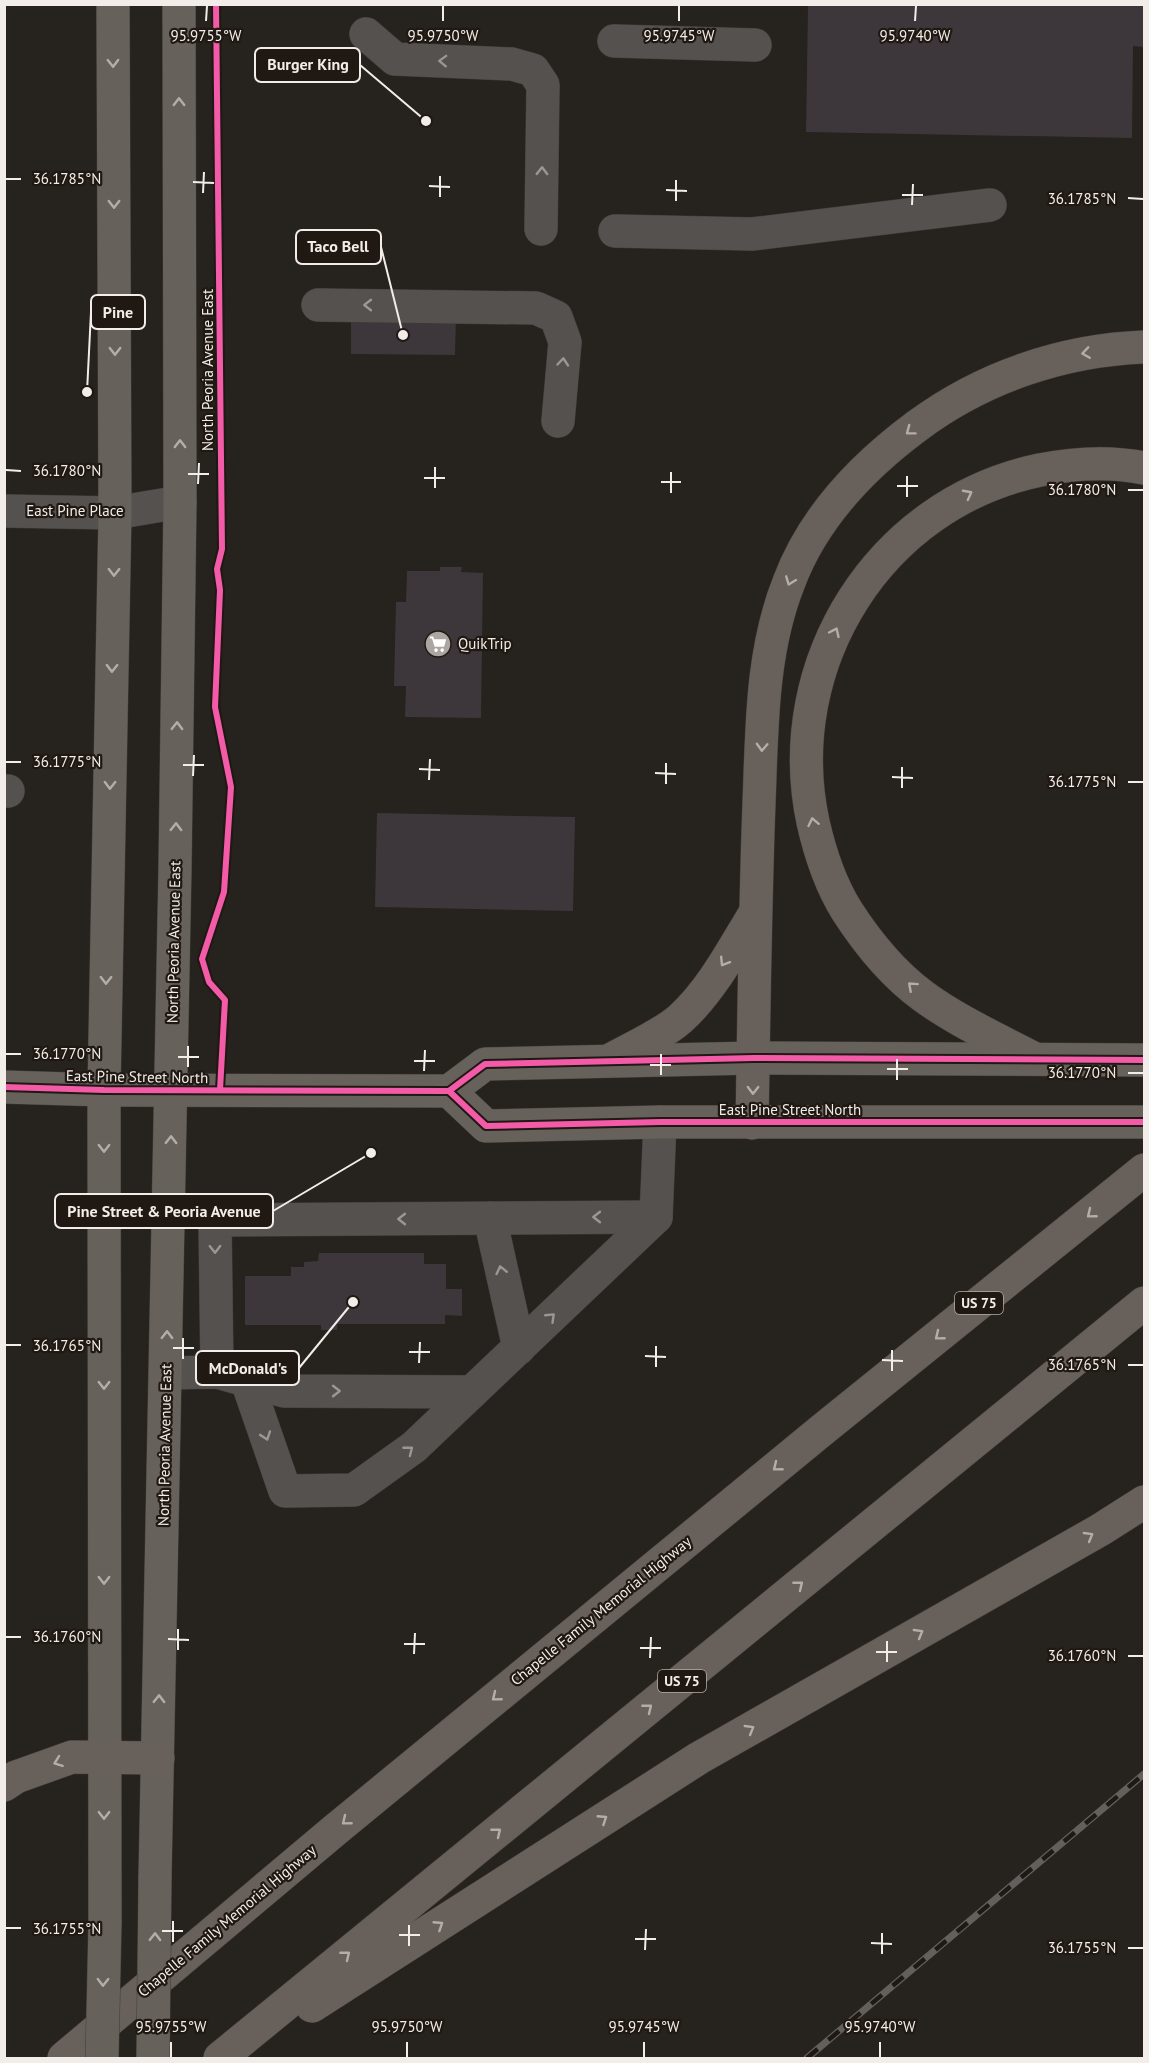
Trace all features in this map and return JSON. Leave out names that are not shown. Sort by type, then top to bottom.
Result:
[{"type":"highway","points":[[753,1122],[755,913],[764,689],[774,630],[788,582],[804,548],[830,508],[862,473],[895,442],[960,397],[996,379],[1077,354],[1144,347]]},
{"type":"highway","points":[[1035,1059],[959,1019],[922,995],[892,968],[847,911],[830,880],[817,843],[809,802],[806,768],[807,732],[812,694],[822,661],[836,628],[857,592],[879,564],[907,537],[946,506],[989,484],[1053,467],[1094,462],[1144,468]]},
{"type":"highway","points":[[612,1059],[677,1022],[691,1008],[710,984],[755,913]]},
{"type":"highway","name":"Chapelle Family Memorial Highway","points":[[64,2058],[362,1807],[822,1430],[1142,1172]]},
{"type":"highway","name":"US 75","points":[[220,2058],[1144,1302]]},
{"type":"highway","points":[[231,2058],[699,1758],[1080,1542],[1144,1502]]},
{"type":"highway","points":[[4,1785],[16,1777],[72,1757],[158,1758]]},
{"type":"main road","points":[[102,2058],[105,1923],[103,1757],[105,1090],[115,513],[113,4]]},
{"type":"main road","name":"North Peoria Avenue East","points":[[153,2058],[172,1090],[180,502],[179,4]]},
{"type":"main road","points":[[449,1091],[485,1064],[612,1059],[754,1058],[1144,1060]]},
{"type":"main road","name":"East Pine Street North","points":[[4,1087],[105,1090],[449,1091],[486,1126],[660,1122],[1144,1122]]},
{"type":"street","points":[[366,34],[395,59],[512,64],[533,70],[543,85],[541,229]]},
{"type":"street","points":[[614,41],[755,45]]},
{"type":"street","points":[[615,231],[752,234],[990,205]]},
{"type":"street","points":[[318,305],[537,308],[556,317],[565,342],[558,421]]},
{"type":"street","name":"East Pine Place","points":[[4,511],[115,513],[180,502]]},
{"type":"street","points":[[656,1217],[215,1220],[232,1376],[285,1491],[354,1491],[414,1447],[656,1217],[660,1122]]},
{"type":"street","points":[[490,1218],[519,1348]]},
{"type":"street","points":[[166,1373],[232,1376],[284,1391],[472,1392]]},
{"type":"building","points":[[808,5],[1144,5],[1144,47],[1133,46],[1132,138],[806,132]]},
{"type":"building","points":[[351,314],[456,316],[455,355],[351,354]]},
{"type":"building","name":"QuikTrip","points":[[440,567],[462,567],[461,572],[483,573],[481,718],[405,717],[406,686],[394,686],[396,602],[406,602],[407,571],[440,571]]},
{"type":"building","points":[[377,813],[575,817],[573,911],[375,907]]},
{"type":"building","points":[[319,1253],[424,1253],[424,1264],[446,1264],[446,1289],[462,1289],[462,1316],[445,1315],[445,1324],[337,1324],[337,1330],[321,1330],[321,1325],[245,1325],[245,1276],[291,1276],[291,1267],[304,1267],[304,1262],[318,1261]]},
{"type":"railway","points":[[807,2058],[1144,1774]]},
{"type":"cycle path","points":[[216,4],[222,549],[217,569],[220,590],[215,707],[231,787],[224,892],[202,959],[209,982],[225,1000],[220,1090]]},
{"type":"cycle path","points":[[4,1087],[104,1090],[449,1091],[485,1064],[754,1058],[1144,1060]]},
{"type":"cycle path","points":[[449,1091],[486,1126],[660,1122],[1144,1122]]},
{"type":"place","name":"Burger King","points":[[426,121]]},
{"type":"place","name":"Taco Bell","points":[[403,335]]},
{"type":"place","name":"Pine","points":[[87,392]]},
{"type":"place","name":"QuikTrip","points":[[438,644]]},
{"type":"place","name":"Pine Street & Peoria Avenue","points":[[371,1153]]},
{"type":"place","name":"McDonald's","points":[[353,1302]]}]
